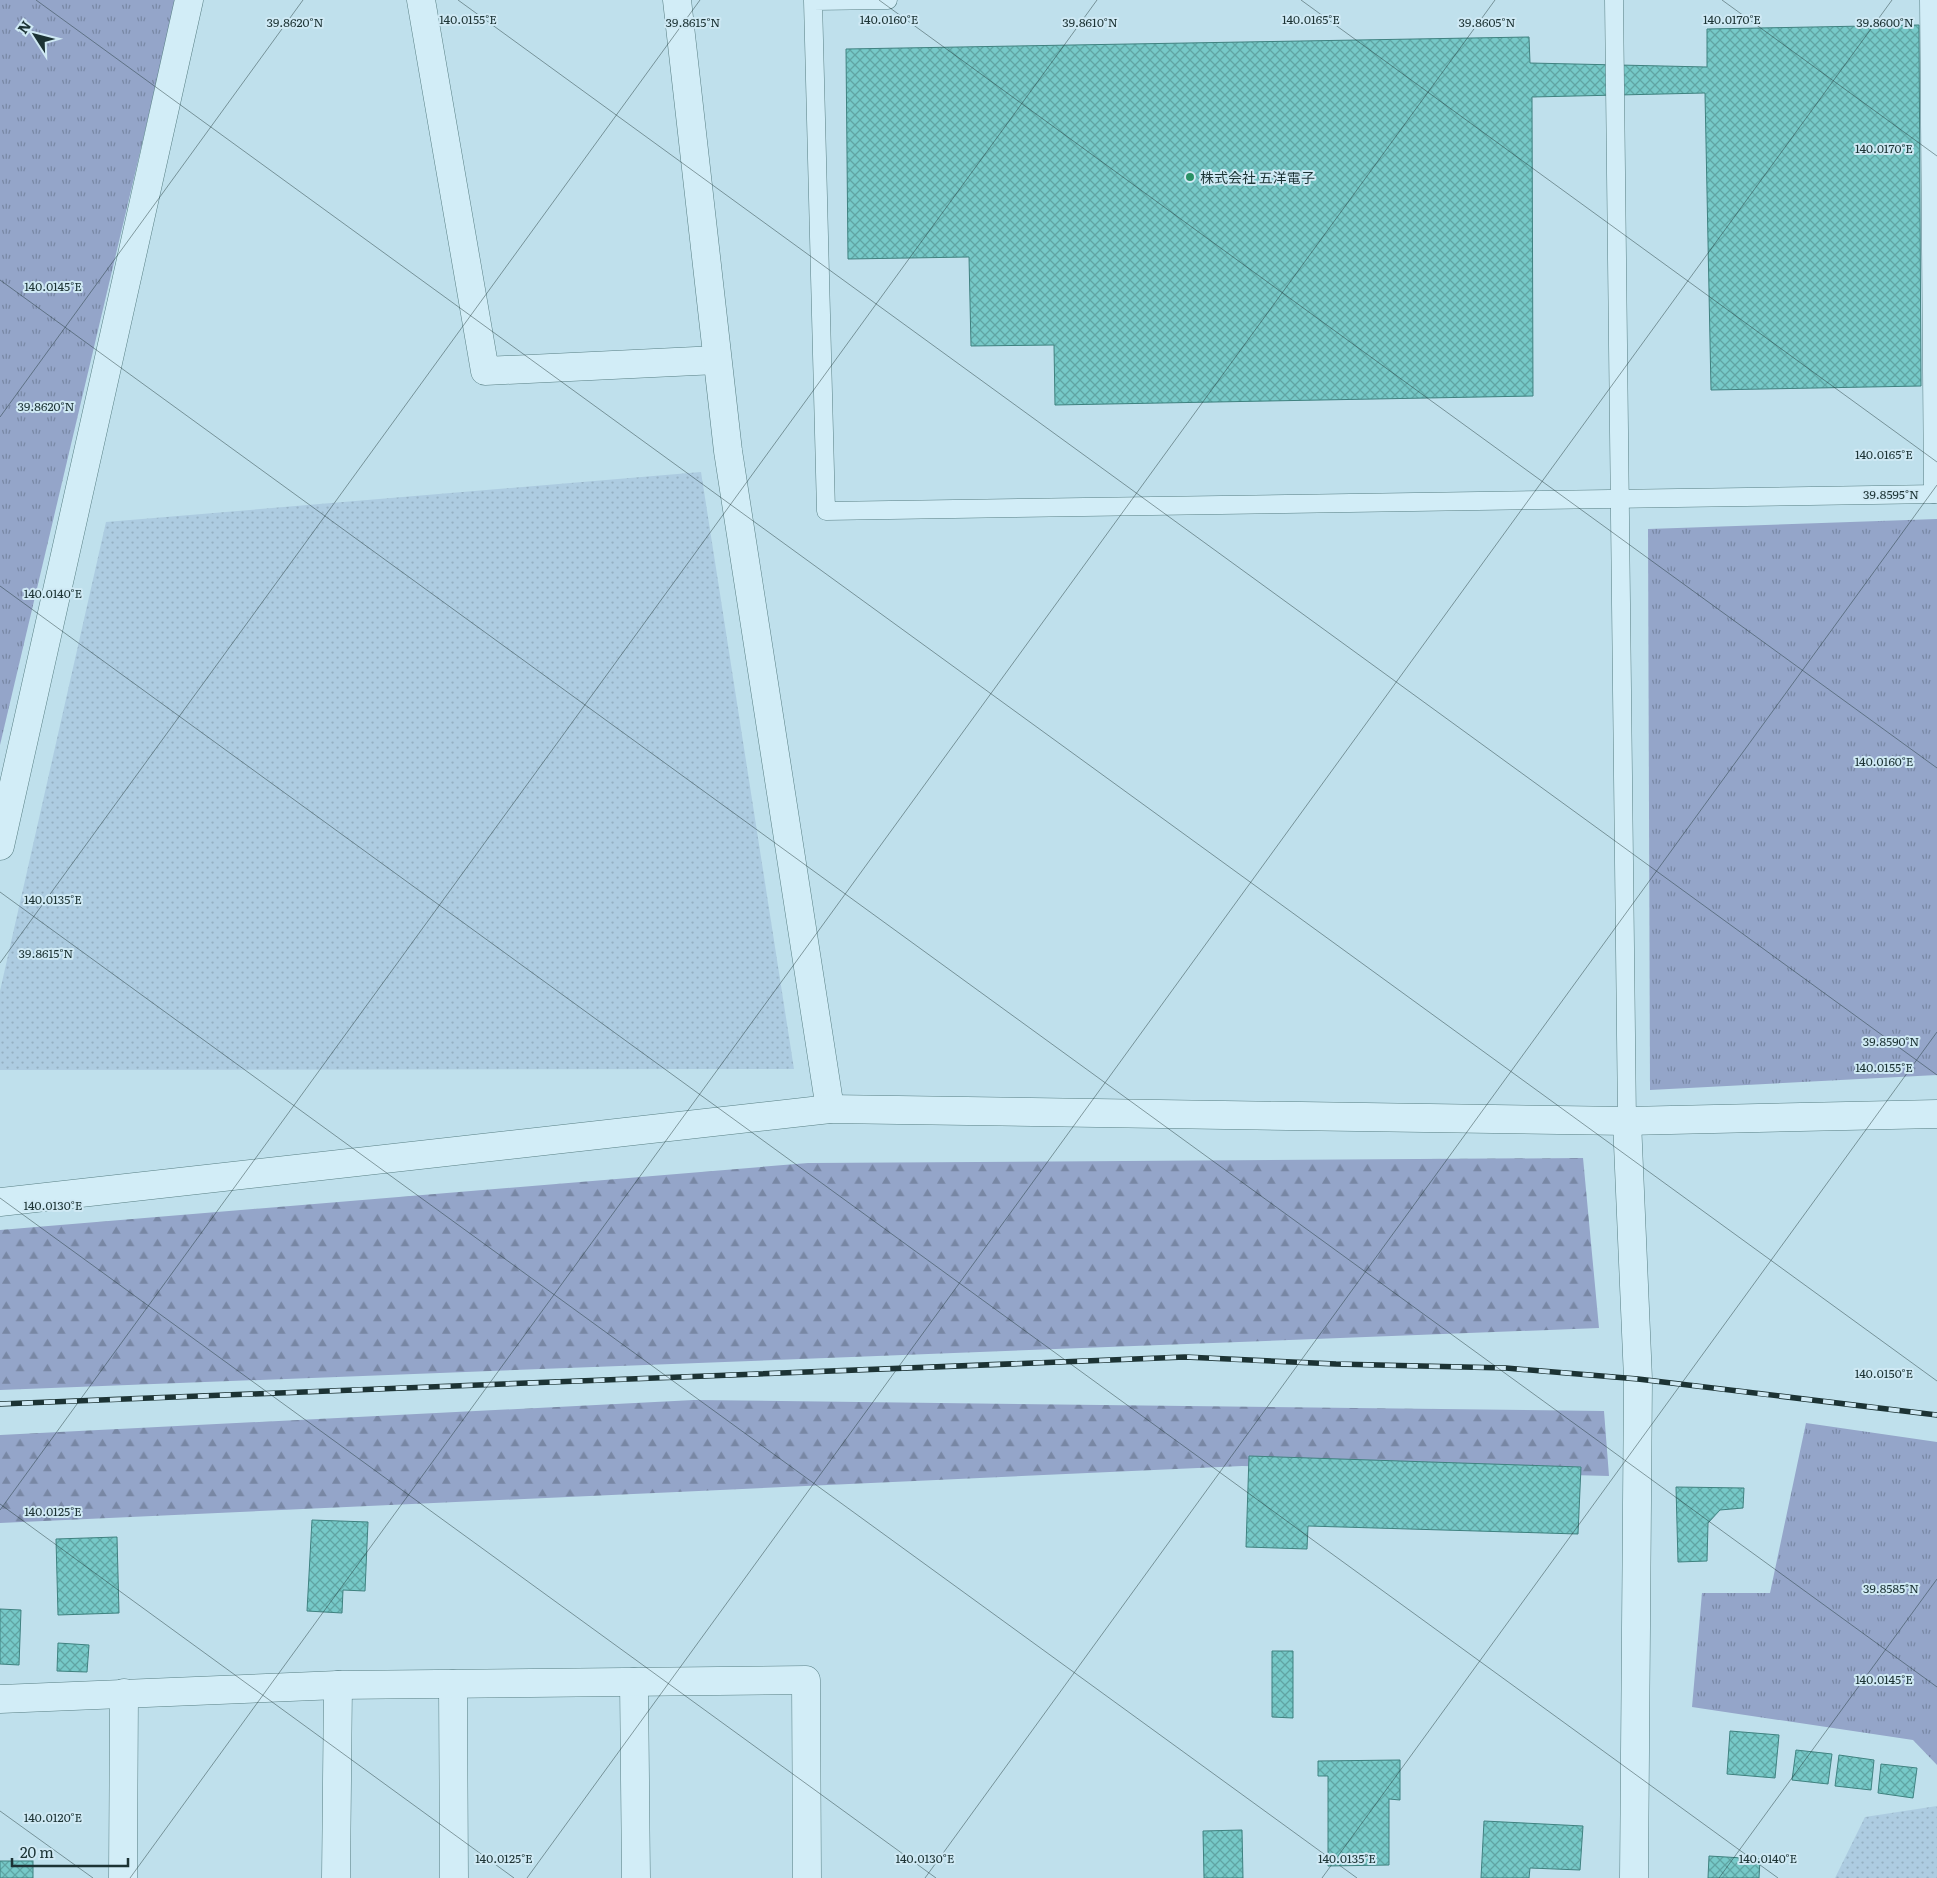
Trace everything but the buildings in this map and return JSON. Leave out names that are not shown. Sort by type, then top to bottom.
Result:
[{"type":"street","points":[[0,846],[189,0]]},
{"type":"street","points":[[421,0],[484,371],[717,360]]},
{"type":"street","points":[[677,0],[728,451],[830,1109]]},
{"type":"street","points":[[0,1202],[830,1109],[1627,1121],[1937,1114]]},
{"type":"street","points":[[1627,1121],[1638,1379],[1634,1878]]},
{"type":"street","points":[[0,1699],[338,1685],[806,1680],[807,1878]]},
{"type":"street","points":[[634,1682],[636,1878]]},
{"type":"street","points":[[453,1684],[454,1878]]},
{"type":"street","points":[[336,1878],[338,1685]]},
{"type":"street","points":[[123,1878],[124,1694]]},
{"type":"lane","points":[[888,0],[813,1],[826,511],[1935,494],[1929,0]]},
{"type":"lane","points":[[1614,0],[1627,1121]]},
{"type":"shaded area","points":[[701,472],[794,1069],[0,1070],[0,991],[106,522]]},
{"type":"shaded area","points":[[1937,1806],[1937,1878],[1835,1878],[1865,1817]]},
{"type":"green space","points":[[0,0],[176,0],[0,745]]},
{"type":"green space","points":[[1937,519],[1937,1075],[1650,1090],[1648,529]]},
{"type":"green space","points":[[1583,1158],[1599,1328],[0,1390],[0,1230],[808,1163]]},
{"type":"green space","points":[[694,1400],[1604,1411],[1609,1476],[1242,1466],[0,1523],[0,1435]]},
{"type":"green space","points":[[1806,1423],[1937,1442],[1937,1765],[1913,1740],[1692,1707],[1702,1593],[1770,1593]]},
{"type":"railway","points":[[0,1404],[1185,1357],[1336,1364],[1506,1368],[1638,1379],[1937,1415]]},
{"type":"place","name":"株式会社 五洋電子","points":[[1190,177]]}]
